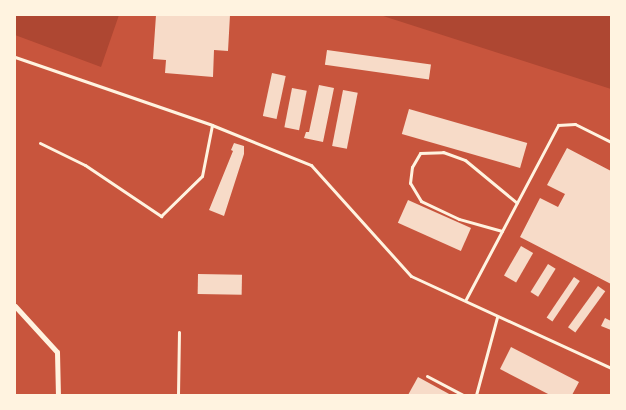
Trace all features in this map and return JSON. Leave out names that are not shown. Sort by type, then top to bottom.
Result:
[{"type":"street","points":[[15,306],[57,352],[58,395]]},
{"type":"lane","points":[[15,56],[212,125],[312,164],[411,276],[466,299],[497,317],[610,367]]},
{"type":"lane","points":[[466,299],[558,125],[575,124],[611,142]]},
{"type":"lane","points":[[40,142],[85,165],[161,216],[202,176],[212,125]]},
{"type":"lane","points":[[502,231],[459,219],[421,201],[410,183],[412,167],[420,154],[443,152],[465,160],[517,204]]},
{"type":"lane","points":[[476,395],[497,317]]},
{"type":"lane","points":[[178,395],[179,332]]},
{"type":"lane","points":[[427,376],[463,395]]},
{"type":"shaded area","points":[[15,15],[119,15],[101,67],[15,35]]},
{"type":"shaded area","points":[[380,15],[611,15],[611,89]]},
{"type":"building","points":[[156,15],[230,15],[228,51],[214,50],[213,77],[165,73],[166,60],[153,59]]},
{"type":"building","points":[[327,50],[431,65],[429,79],[325,65]]},
{"type":"building","points":[[272,73],[286,76],[277,119],[263,116]]},
{"type":"building","points":[[319,85],[334,88],[323,142],[304,138],[306,132],[309,132]]},
{"type":"building","points":[[292,88],[307,91],[299,130],[284,127]]},
{"type":"building","points":[[343,90],[358,93],[347,149],[332,146]]},
{"type":"building","points":[[409,109],[527,143],[520,168],[402,134]]},
{"type":"building","points":[[234,143],[244,146],[244,154],[224,216],[209,210],[233,151],[231,150]]},
{"type":"building","points":[[567,148],[611,171],[611,284],[520,237],[540,198],[558,207],[565,194],[547,185]]},
{"type":"building","points":[[408,200],[471,228],[461,251],[398,223]]},
{"type":"building","points":[[521,246],[533,253],[516,282],[504,275]]},
{"type":"building","points":[[548,264],[556,269],[538,297],[531,292]]},
{"type":"building","points":[[198,274],[242,275],[242,295],[198,294]]},
{"type":"building","points":[[574,277],[580,281],[552,322],[547,318]]},
{"type":"building","points":[[598,286],[605,291],[575,333],[568,327]]},
{"type":"building","points":[[605,318],[611,321],[611,330],[601,326]]},
{"type":"building","points":[[511,347],[579,382],[572,395],[550,395],[500,369]]},
{"type":"building","points":[[418,377],[451,395],[408,395]]}]
